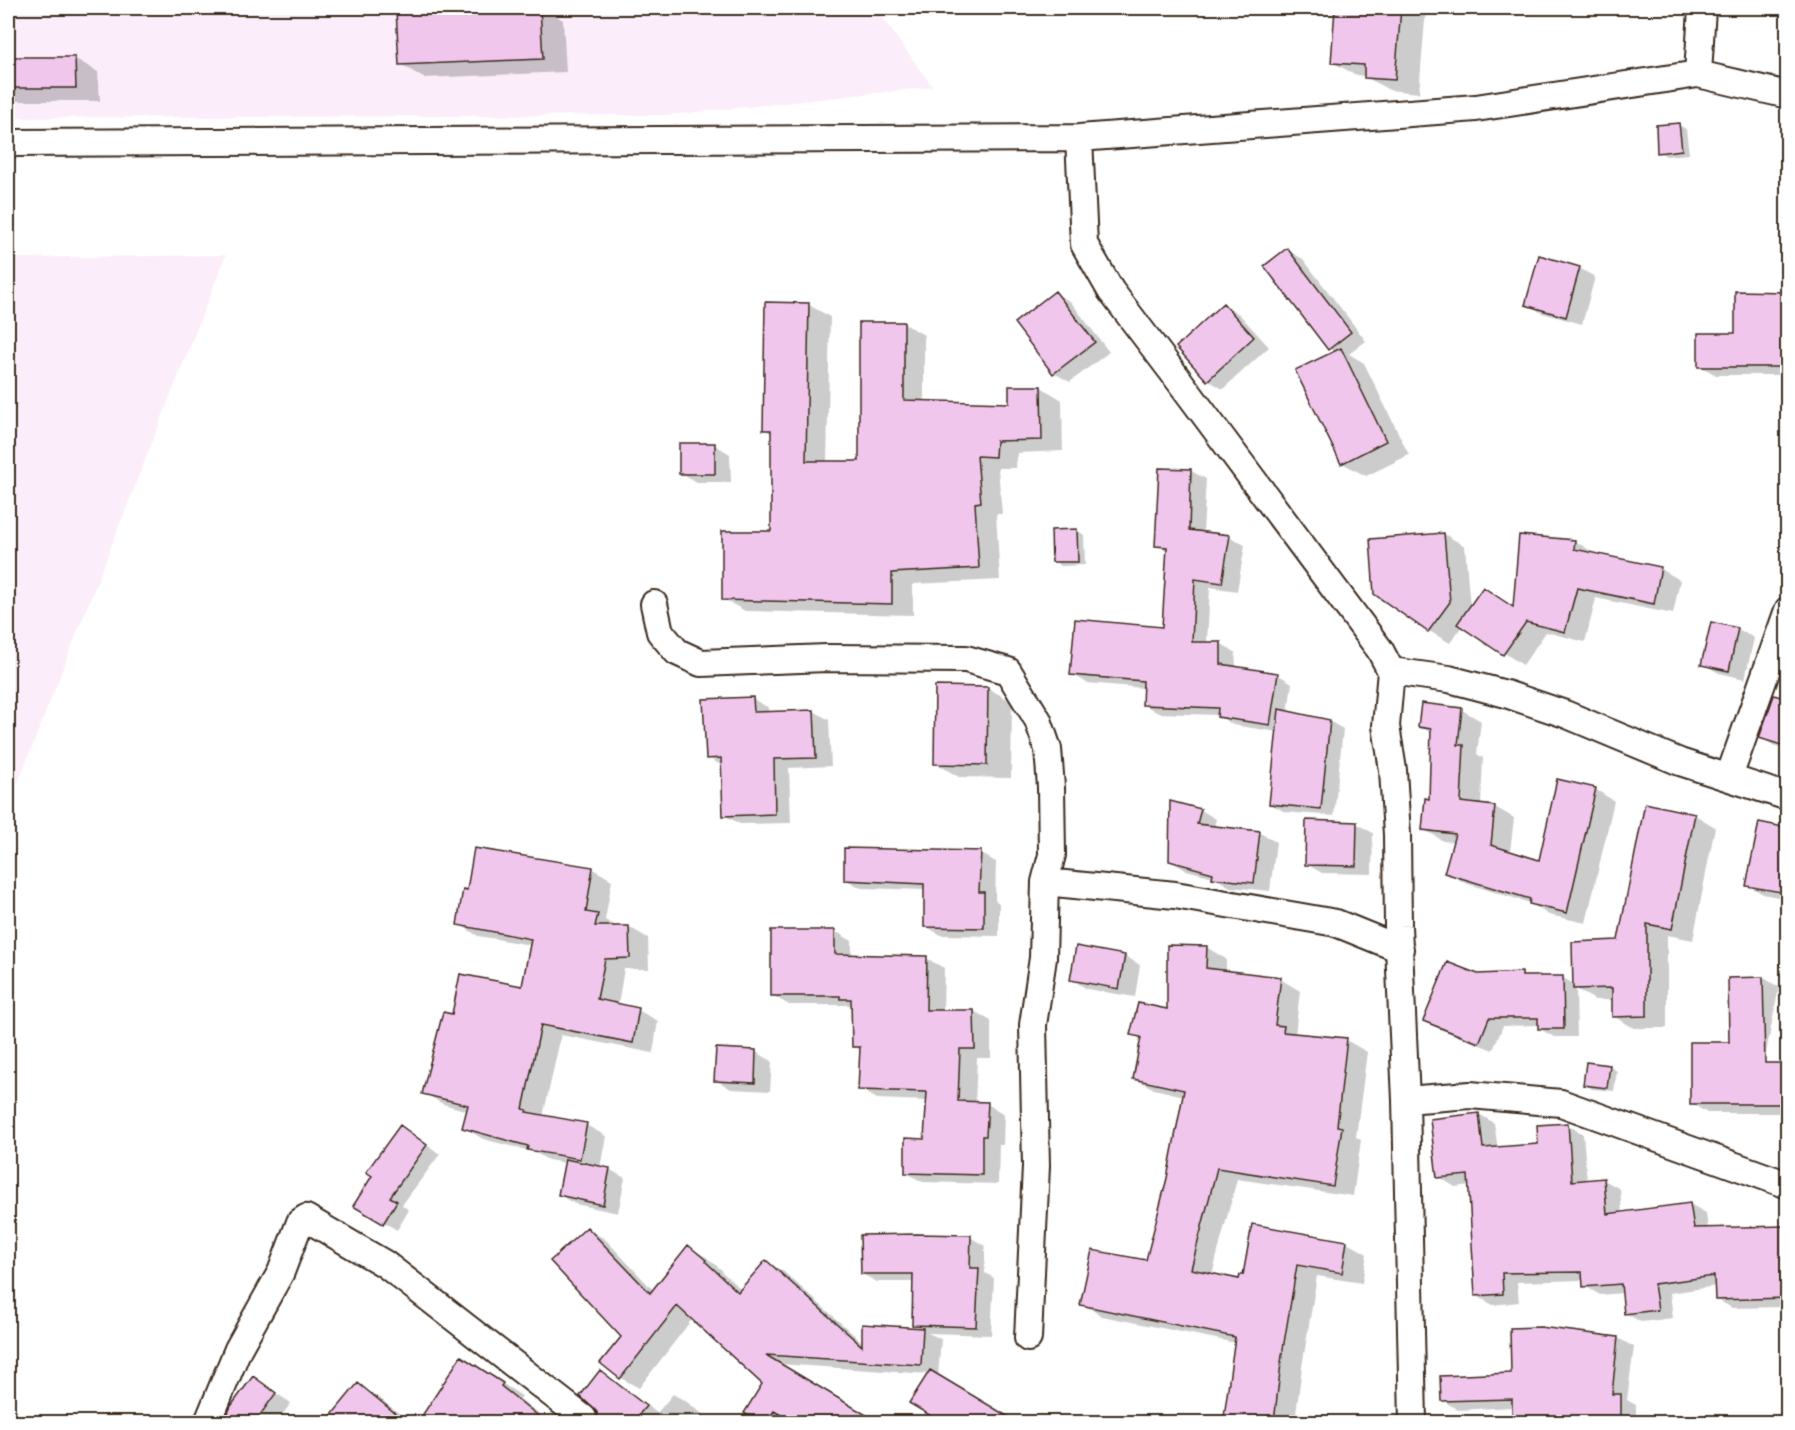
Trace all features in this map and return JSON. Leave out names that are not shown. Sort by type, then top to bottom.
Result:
[{"type":"street","points":[[1698,74],[1702,8]]},
{"type":"street","points":[[8,143],[1079,138],[1476,108],[1698,74],[1788,94]]},
{"type":"street","points":[[1079,138],[1084,244],[1111,291],[1373,641],[1390,671],[1386,726],[1394,770],[1406,1100],[1413,1422]]},
{"type":"street","points":[[654,604],[660,632],[677,652],[701,663],[827,658],[966,659],[1008,671],[1038,720],[1048,749],[1052,787],[1052,855],[1045,882],[1043,958],[1033,1025],[1036,1166],[1028,1338]]},
{"type":"street","points":[[1729,777],[1788,610]]},
{"type":"street","points":[[1390,671],[1449,679],[1506,694],[1564,714],[1680,762],[1788,797]]},
{"type":"street","points":[[1045,882],[1175,895],[1336,923],[1400,950]]},
{"type":"street","points":[[1406,1100],[1470,1095],[1561,1103],[1788,1185]]},
{"type":"street","points":[[208,1422],[238,1349],[281,1272],[300,1222],[306,1218],[385,1264],[583,1418]]},
{"type":"shaded area","points":[[8,8],[875,8],[933,87],[669,115],[8,118]]},
{"type":"shaded area","points":[[226,255],[8,808],[8,258]]},
{"type":"building","points":[[540,8],[543,59],[399,65],[396,10]]},
{"type":"building","points":[[1335,8],[1401,8],[1395,80],[1364,78],[1364,65],[1331,63]]},
{"type":"building","points":[[8,57],[75,57],[76,88],[8,88]]},
{"type":"building","points":[[1679,123],[1682,150],[1657,153],[1656,125]]},
{"type":"building","points":[[1287,248],[1351,332],[1328,350],[1264,266]]},
{"type":"building","points":[[1539,255],[1580,267],[1566,317],[1525,305]]},
{"type":"building","points":[[1055,291],[1095,342],[1053,374],[1014,323]]},
{"type":"building","points":[[1735,291],[1788,292],[1788,367],[1698,367],[1698,333],[1735,333]]},
{"type":"building","points":[[765,302],[809,303],[806,461],[859,461],[859,322],[904,322],[904,400],[1009,403],[1009,386],[1041,386],[1042,440],[996,441],[995,457],[977,456],[981,502],[975,503],[979,568],[892,573],[892,604],[722,600],[722,531],[771,531],[771,430],[763,430]]},
{"type":"building","points":[[1223,303],[1254,337],[1207,381],[1176,347]]},
{"type":"building","points":[[1341,348],[1386,441],[1341,464],[1295,370]]},
{"type":"building","points":[[679,443],[715,443],[715,474],[679,474]]},
{"type":"building","points":[[1159,468],[1191,469],[1189,530],[1230,535],[1222,583],[1195,579],[1192,642],[1221,642],[1221,664],[1278,673],[1270,725],[1217,717],[1218,708],[1142,705],[1143,681],[1070,675],[1075,619],[1162,627],[1167,547],[1155,546]]},
{"type":"building","points":[[1077,529],[1078,562],[1052,562],[1051,530]]},
{"type":"building","points":[[1444,533],[1450,602],[1428,632],[1374,594],[1370,539]]},
{"type":"building","points":[[1519,535],[1575,540],[1574,549],[1661,567],[1654,604],[1577,588],[1565,632],[1526,622],[1503,655],[1457,624],[1483,587],[1513,607]]},
{"type":"building","points":[[1711,622],[1738,628],[1729,671],[1701,665]]},
{"type":"building","points":[[935,686],[988,687],[987,765],[934,764]]},
{"type":"building","points":[[1774,695],[1788,699],[1788,747],[1759,738]]},
{"type":"building","points":[[753,697],[754,712],[814,710],[816,758],[774,759],[775,814],[723,816],[721,758],[706,759],[703,699]]},
{"type":"building","points":[[1421,703],[1462,708],[1458,745],[1464,745],[1461,802],[1495,806],[1491,845],[1539,860],[1557,779],[1596,788],[1567,913],[1529,904],[1530,899],[1444,873],[1455,834],[1422,830],[1425,798],[1429,799],[1431,729],[1418,727]]},
{"type":"building","points":[[1279,709],[1330,720],[1321,809],[1269,804]]},
{"type":"building","points":[[1170,801],[1201,809],[1197,824],[1260,831],[1254,883],[1212,878],[1213,873],[1169,861]]},
{"type":"building","points":[[1645,803],[1695,814],[1672,929],[1647,924],[1647,1016],[1612,1017],[1612,988],[1573,989],[1572,942],[1618,940]]},
{"type":"building","points":[[1306,820],[1357,822],[1356,866],[1305,865]]},
{"type":"building","points":[[1759,822],[1788,828],[1788,861],[1781,892],[1746,886]]},
{"type":"building","points":[[474,848],[593,867],[586,912],[598,914],[595,926],[629,926],[630,958],[605,959],[597,999],[639,1008],[633,1043],[541,1025],[523,1109],[527,1110],[526,1112],[587,1123],[580,1159],[527,1150],[528,1146],[462,1128],[468,1105],[422,1094],[443,1012],[452,1014],[460,974],[522,986],[531,939],[457,925],[463,889],[467,890]]},
{"type":"building","points":[[844,848],[981,851],[979,892],[984,892],[984,928],[924,927],[924,884],[844,880]]},
{"type":"building","points":[[771,930],[835,930],[835,954],[927,956],[926,1010],[974,1010],[975,1049],[960,1049],[958,1101],[988,1102],[986,1136],[982,1136],[982,1175],[905,1173],[905,1138],[924,1139],[927,1092],[858,1090],[860,1047],[852,1047],[851,999],[840,999],[840,996],[771,996]]},
{"type":"building","points":[[1167,945],[1207,946],[1206,968],[1281,977],[1275,1025],[1284,1026],[1283,1032],[1347,1038],[1337,1126],[1342,1127],[1333,1186],[1217,1168],[1191,1269],[1239,1279],[1240,1275],[1243,1275],[1252,1224],[1347,1241],[1342,1273],[1297,1265],[1274,1422],[1224,1417],[1235,1337],[1080,1305],[1092,1250],[1146,1260],[1167,1178],[1184,1090],[1133,1079],[1141,1037],[1130,1035],[1138,1003],[1167,1009]]},
{"type":"building","points":[[1076,946],[1125,955],[1119,989],[1070,980]]},
{"type":"building","points":[[1447,962],[1478,974],[1522,972],[1522,976],[1563,976],[1564,1029],[1538,1029],[1538,1018],[1489,1018],[1479,1043],[1423,1021]]},
{"type":"building","points":[[1763,977],[1765,1063],[1788,1063],[1788,1104],[1690,1104],[1690,1042],[1729,1042],[1728,978]]},
{"type":"building","points":[[716,1048],[756,1050],[755,1083],[714,1081]]},
{"type":"building","points":[[1586,1062],[1610,1065],[1607,1088],[1583,1085]]},
{"type":"building","points":[[1479,1113],[1483,1148],[1538,1144],[1537,1125],[1568,1123],[1572,1181],[1604,1178],[1607,1214],[1690,1203],[1694,1228],[1788,1226],[1788,1298],[1715,1300],[1714,1276],[1654,1284],[1658,1310],[1624,1314],[1621,1284],[1583,1287],[1582,1272],[1502,1273],[1503,1294],[1475,1296],[1468,1175],[1437,1178],[1430,1119]]},
{"type":"building","points":[[400,1125],[427,1145],[390,1197],[397,1201],[383,1224],[353,1206],[372,1176],[366,1172]]},
{"type":"building","points":[[565,1159],[610,1168],[603,1205],[558,1195]]},
{"type":"building","points":[[587,1227],[650,1293],[688,1245],[738,1292],[766,1260],[862,1346],[862,1324],[923,1328],[921,1365],[766,1355],[878,1422],[793,1422],[774,1411],[766,1422],[758,1422],[744,1413],[762,1384],[677,1306],[620,1379],[600,1363],[621,1337],[550,1261]]},
{"type":"building","points":[[860,1235],[971,1235],[970,1268],[979,1268],[976,1327],[912,1325],[913,1274],[861,1274]]},
{"type":"building","points":[[1540,1327],[1618,1337],[1612,1394],[1621,1394],[1621,1422],[1512,1422],[1512,1399],[1441,1401],[1440,1376],[1511,1373],[1510,1328]]},
{"type":"building","points":[[461,1356],[503,1383],[501,1386],[546,1422],[418,1422]]},
{"type":"building","points":[[600,1370],[646,1406],[633,1422],[597,1422],[597,1412],[580,1396]]},
{"type":"building","points":[[930,1370],[1017,1422],[941,1422],[909,1403]]},
{"type":"building","points":[[253,1376],[276,1393],[255,1422],[224,1422],[231,1406]]},
{"type":"building","points":[[358,1383],[406,1422],[326,1422]]}]
